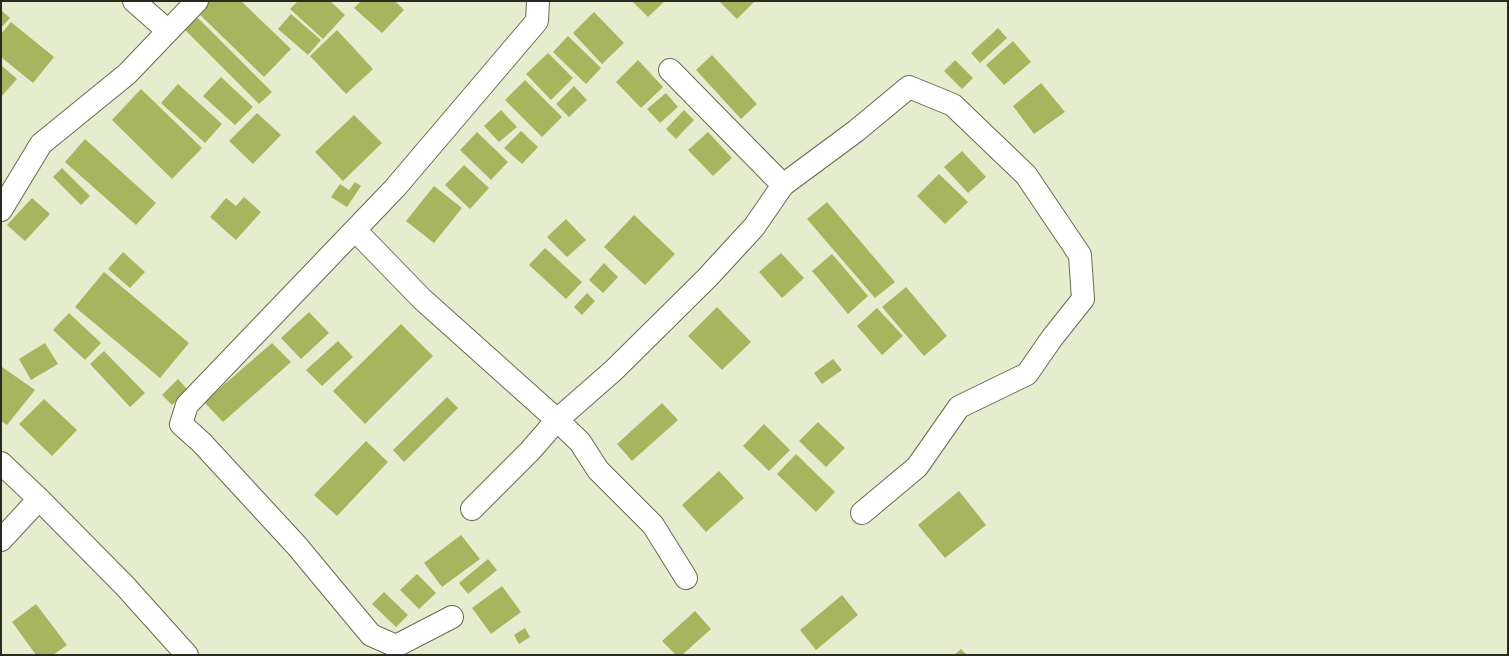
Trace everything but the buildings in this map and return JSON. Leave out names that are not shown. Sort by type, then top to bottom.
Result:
[{"type":"street","points":[[134,1],[168,31]]},
{"type":"street","points":[[1,210],[41,144],[127,74],[197,1]]},
{"type":"street","points":[[452,617],[396,646],[371,635],[297,546],[202,443],[181,424],[186,405],[395,188],[537,21],[538,1]]},
{"type":"street","points":[[670,70],[783,185]]},
{"type":"street","points":[[472,509],[530,451],[558,420],[614,370],[707,278],[754,227],[783,185],[856,131],[909,87],[953,105],[1026,175],[1080,255],[1082,299],[1027,374],[960,406],[917,467],[862,513]]},
{"type":"street","points":[[355,230],[422,298],[558,420],[580,442],[598,470],[653,525],[686,578]]},
{"type":"street","points":[[1,463],[39,499],[125,586],[187,655]]},
{"type":"street","points":[[1,540],[39,499]]}]
